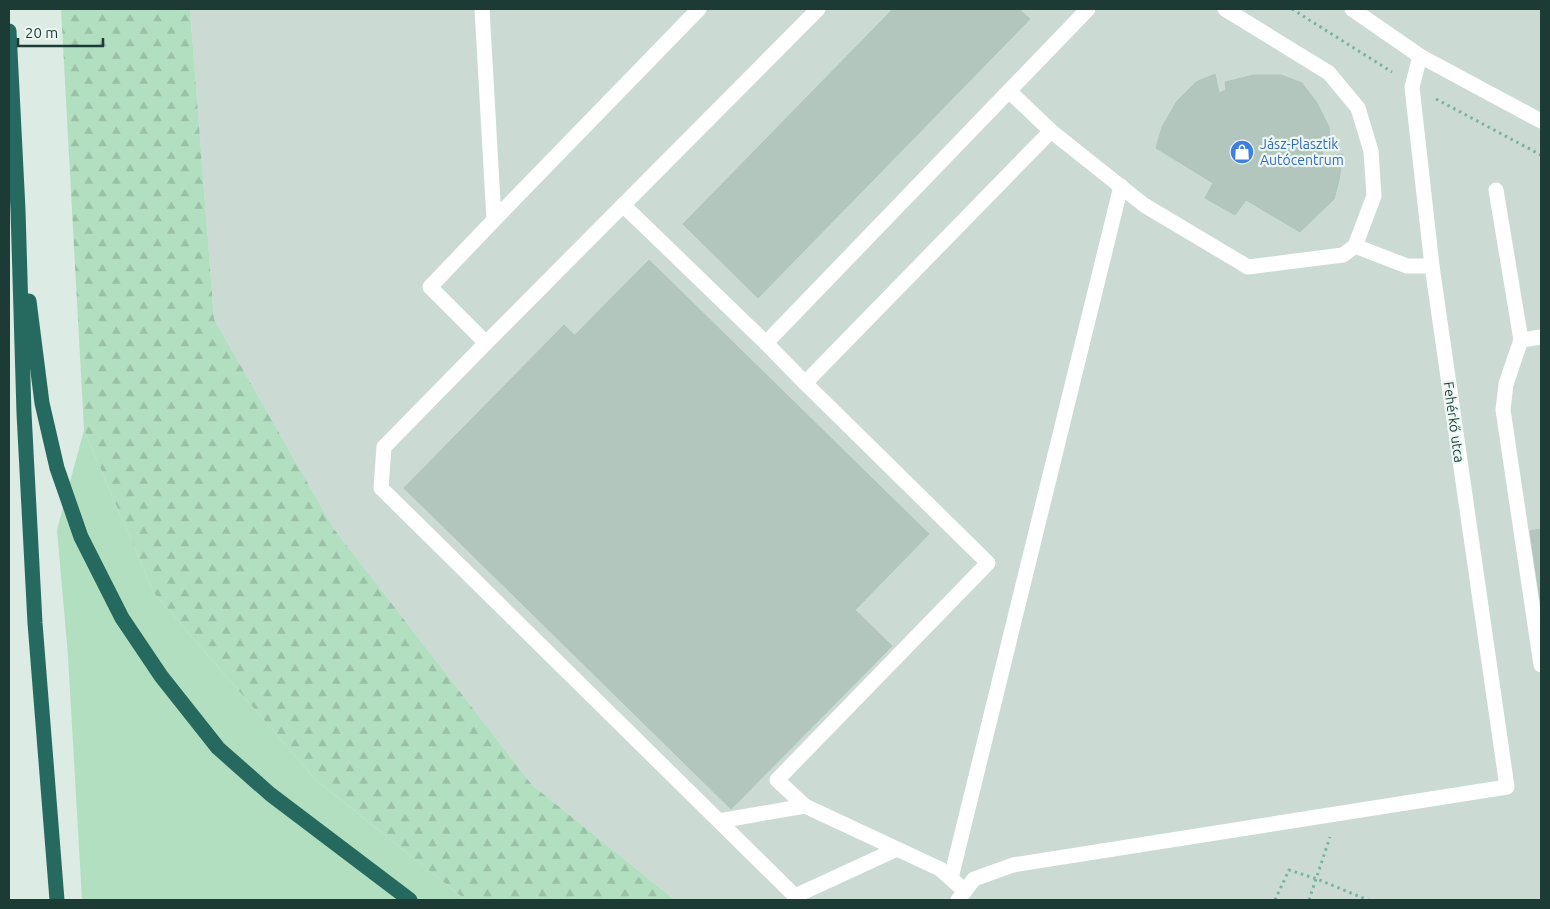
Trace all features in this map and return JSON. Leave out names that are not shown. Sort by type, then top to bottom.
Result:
[{"type":"highway","points":[[9,31],[34,613],[57,900]]},
{"type":"highway","points":[[18,210],[42,403],[58,468],[82,537],[122,618],[160,676],[218,748],[270,794],[410,900]]},
{"type":"street","points":[[482,9],[494,220]]},
{"type":"street","points":[[486,343],[430,287],[699,9]]},
{"type":"street","points":[[818,9],[384,447],[381,488],[795,896],[895,850]]},
{"type":"street","points":[[766,343],[1088,9]]},
{"type":"street","points":[[1009,91],[1051,130],[1144,205],[1248,267],[1343,255],[1355,246],[1374,196],[1371,151],[1358,108],[1329,74],[1225,9]]},
{"type":"street","points":[[1352,9],[1420,56],[1541,121]]},
{"type":"street","name":"Fehérkő utca","points":[[1332,815],[1508,787],[1432,266],[1412,88],[1420,56]]},
{"type":"street","points":[[805,383],[1051,130]]},
{"type":"street","points":[[951,878],[1121,186]]},
{"type":"street","points":[[1496,190],[1521,340],[1506,384],[1503,410],[1541,665]]},
{"type":"street","points":[[623,205],[766,343],[988,563],[777,780],[805,806],[895,850],[940,869],[951,878],[962,896],[974,880],[1014,865],[1332,815]]},
{"type":"street","points":[[1355,246],[1407,266],[1432,266]]},
{"type":"street","points":[[1521,340],[1541,337]]},
{"type":"street","points":[[719,821],[805,806]]},
{"type":"path","points":[[1309,900],[1333,830],[1332,815]]},
{"type":"path","points":[[1275,900],[1288,870],[1317,879],[1368,900]]},
{"type":"shaded area","points":[[190,9],[1541,9],[1541,900],[675,900],[532,785],[334,529],[214,319]]},
{"type":"green space","points":[[61,9],[190,9],[214,319],[334,529],[532,785],[675,900],[466,900],[316,780],[154,593],[84,430]]},
{"type":"green space","points":[[84,430],[154,593],[316,780],[466,900],[82,900],[68,656],[57,530]]},
{"type":"building","points":[[893,9],[1019,9],[1030,19],[758,298],[683,224]]},
{"type":"building","name":"Jász-Plasztik Autócentrum","points":[[1215,74],[1219,93],[1226,90],[1225,82],[1254,75],[1281,75],[1302,83],[1317,103],[1329,127],[1330,148],[1322,150],[1323,157],[1343,154],[1334,199],[1300,232],[1246,200],[1235,215],[1205,198],[1213,183],[1156,148],[1162,127],[1177,101],[1196,82]]},
{"type":"building","points":[[649,260],[929,534],[855,610],[575,335]]},
{"type":"building","points":[[564,325],[892,646],[731,809],[404,488]]},
{"type":"building","points":[[1541,529],[1541,606],[1530,531]]},
{"type":"place","name":"Jász-Plasztik Autócentrum","points":[[1242,152]]}]
